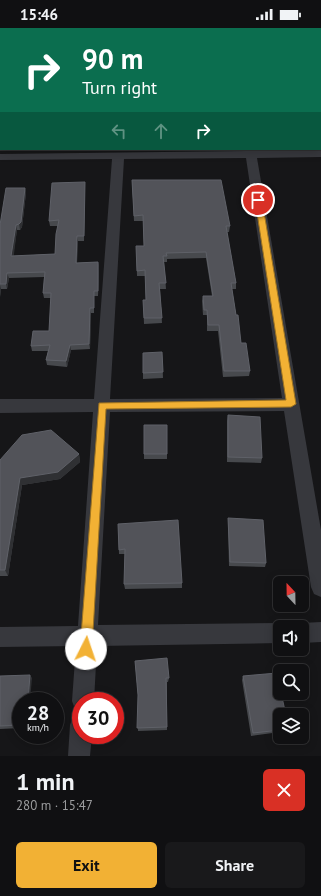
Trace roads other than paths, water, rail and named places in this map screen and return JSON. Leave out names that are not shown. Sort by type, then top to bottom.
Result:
[{"type":"street","points":[[251,151],[321,587]]},
{"type":"street","points":[[0,157],[39,153],[118,156],[140,152],[251,151],[321,154]]},
{"type":"street","points":[[84,692],[118,156]]},
{"type":"street","points":[[0,406],[291,404]]},
{"type":"street","points":[[309,632],[321,632]]},
{"type":"street","points":[[0,637],[273,633]]},
{"type":"street","points":[[79,756],[80,744]]}]
